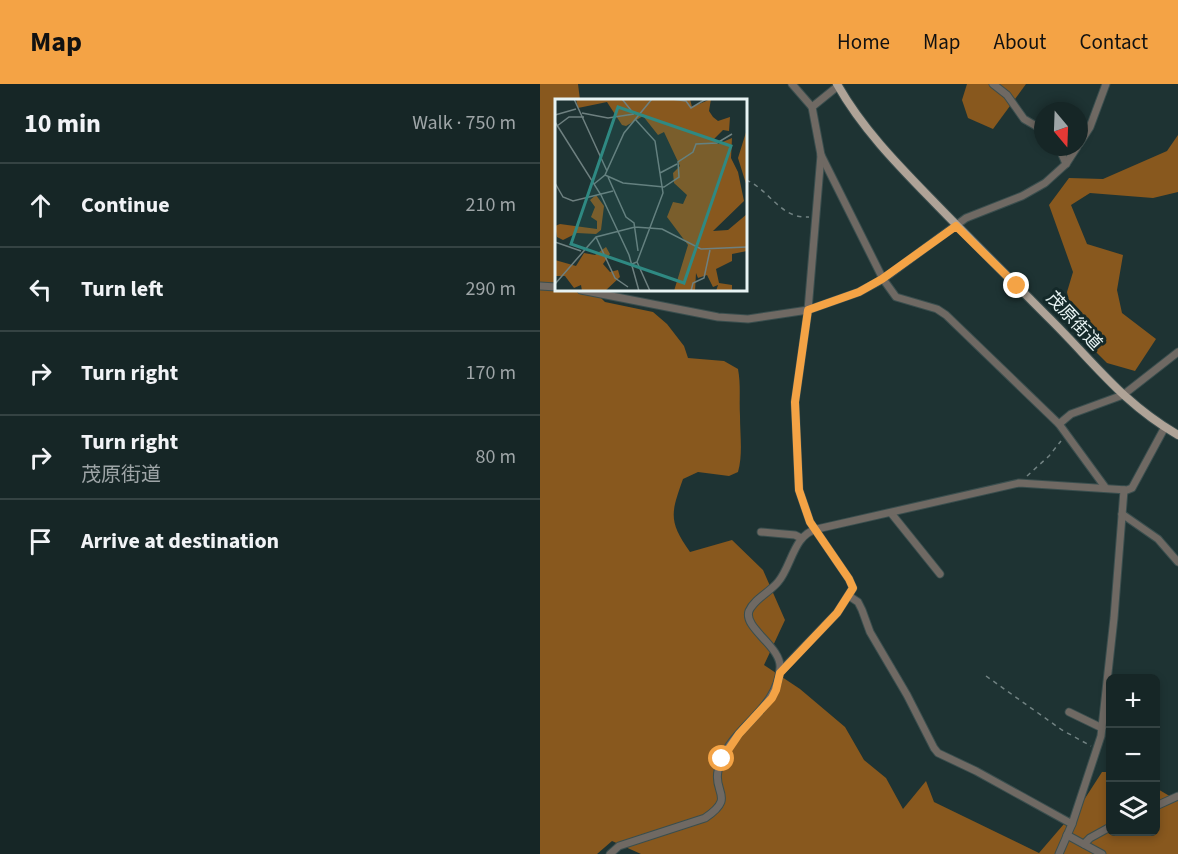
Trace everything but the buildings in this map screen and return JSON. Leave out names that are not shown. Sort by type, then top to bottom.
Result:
[{"type":"main road","name":"茂原街道","points":[[838,85],[867,131],[956,226],[1050,319],[1095,369],[1123,395],[1178,435]]},
{"type":"street","points":[[792,84],[812,107],[821,154],[882,279],[896,297],[937,309],[946,315],[1059,424],[1105,487]]},
{"type":"street","points":[[993,84],[1007,95],[1024,119],[1034,125]]},
{"type":"street","points":[[1088,130],[1106,84]]},
{"type":"street","points":[[812,107],[838,85]]},
{"type":"street","points":[[780,673],[837,613],[853,588],[817,529],[810,522],[799,490],[795,402],[808,310],[821,154]]},
{"type":"street","points":[[1063,156],[1066,164]]},
{"type":"street","points":[[586,291],[718,317],[748,319],[808,310],[859,292],[882,279],[966,218],[1045,183],[1066,164],[1071,156]]},
{"type":"street","points":[[540,286],[555,287]]},
{"type":"street","points":[[1059,424],[1071,414],[1123,395],[1178,352]]},
{"type":"street","points":[[610,854],[619,846],[705,818],[716,811],[721,803],[722,795],[717,774],[722,759],[739,734],[772,698],[780,673],[779,660],[763,636],[751,625],[748,617],[749,610],[779,582],[801,538],[810,530],[1019,483],[1124,490],[1132,488],[1165,427]]},
{"type":"street","points":[[1059,854],[1072,824],[1102,728],[1114,618],[1124,490]]},
{"type":"street","points":[[891,513],[940,574]]},
{"type":"street","points":[[1122,514],[1158,539],[1178,562]]},
{"type":"street","points":[[761,532],[795,535],[801,538]]},
{"type":"street","points":[[849,596],[858,602],[870,632],[938,753],[976,771],[1072,824]]},
{"type":"street","points":[[1069,712],[1102,728]]},
{"type":"street","points":[[1160,804],[1178,796]]},
{"type":"street","points":[[1084,844],[1106,829]]},
{"type":"street","points":[[1067,835],[1102,854]]},
{"type":"path","points":[[747,181],[793,216],[815,216]]},
{"type":"path","points":[[1019,483],[1049,456],[1065,435]]},
{"type":"path","points":[[986,676],[1062,730],[1097,749]]},
{"type":"shaded area","points":[[540,84],[578,84],[580,99],[555,99],[555,291],[594,291],[605,302],[653,312],[667,324],[684,346],[688,358],[724,361],[738,369],[741,444],[738,472],[729,476],[698,472],[683,479],[676,500],[674,517],[678,532],[690,552],[732,540],[763,570],[785,620],[764,665],[800,689],[845,727],[864,760],[886,778],[903,809],[926,781],[934,802],[1039,853],[1082,803],[1102,772],[1106,772],[1106,836],[1160,836],[1160,790],[1178,801],[1178,854],[641,854],[612,841],[597,854],[540,854]]},
{"type":"shaded area","points":[[967,84],[1026,84],[993,129],[968,118],[962,100]]},
{"type":"shaded area","points":[[1178,135],[1178,192],[1153,198],[1090,193],[1071,205],[1087,244],[1123,255],[1117,290],[1122,313],[1156,339],[1135,371],[1107,363],[1075,331],[1067,292],[1073,272],[1049,205],[1069,178],[1103,179],[1167,151]]},
{"type":"route","points":[[722,759],[739,734],[772,698],[780,673],[837,613],[853,588],[817,529],[810,522],[800,498],[795,402],[808,310],[859,292],[882,279],[956,226],[1017,286]]}]
